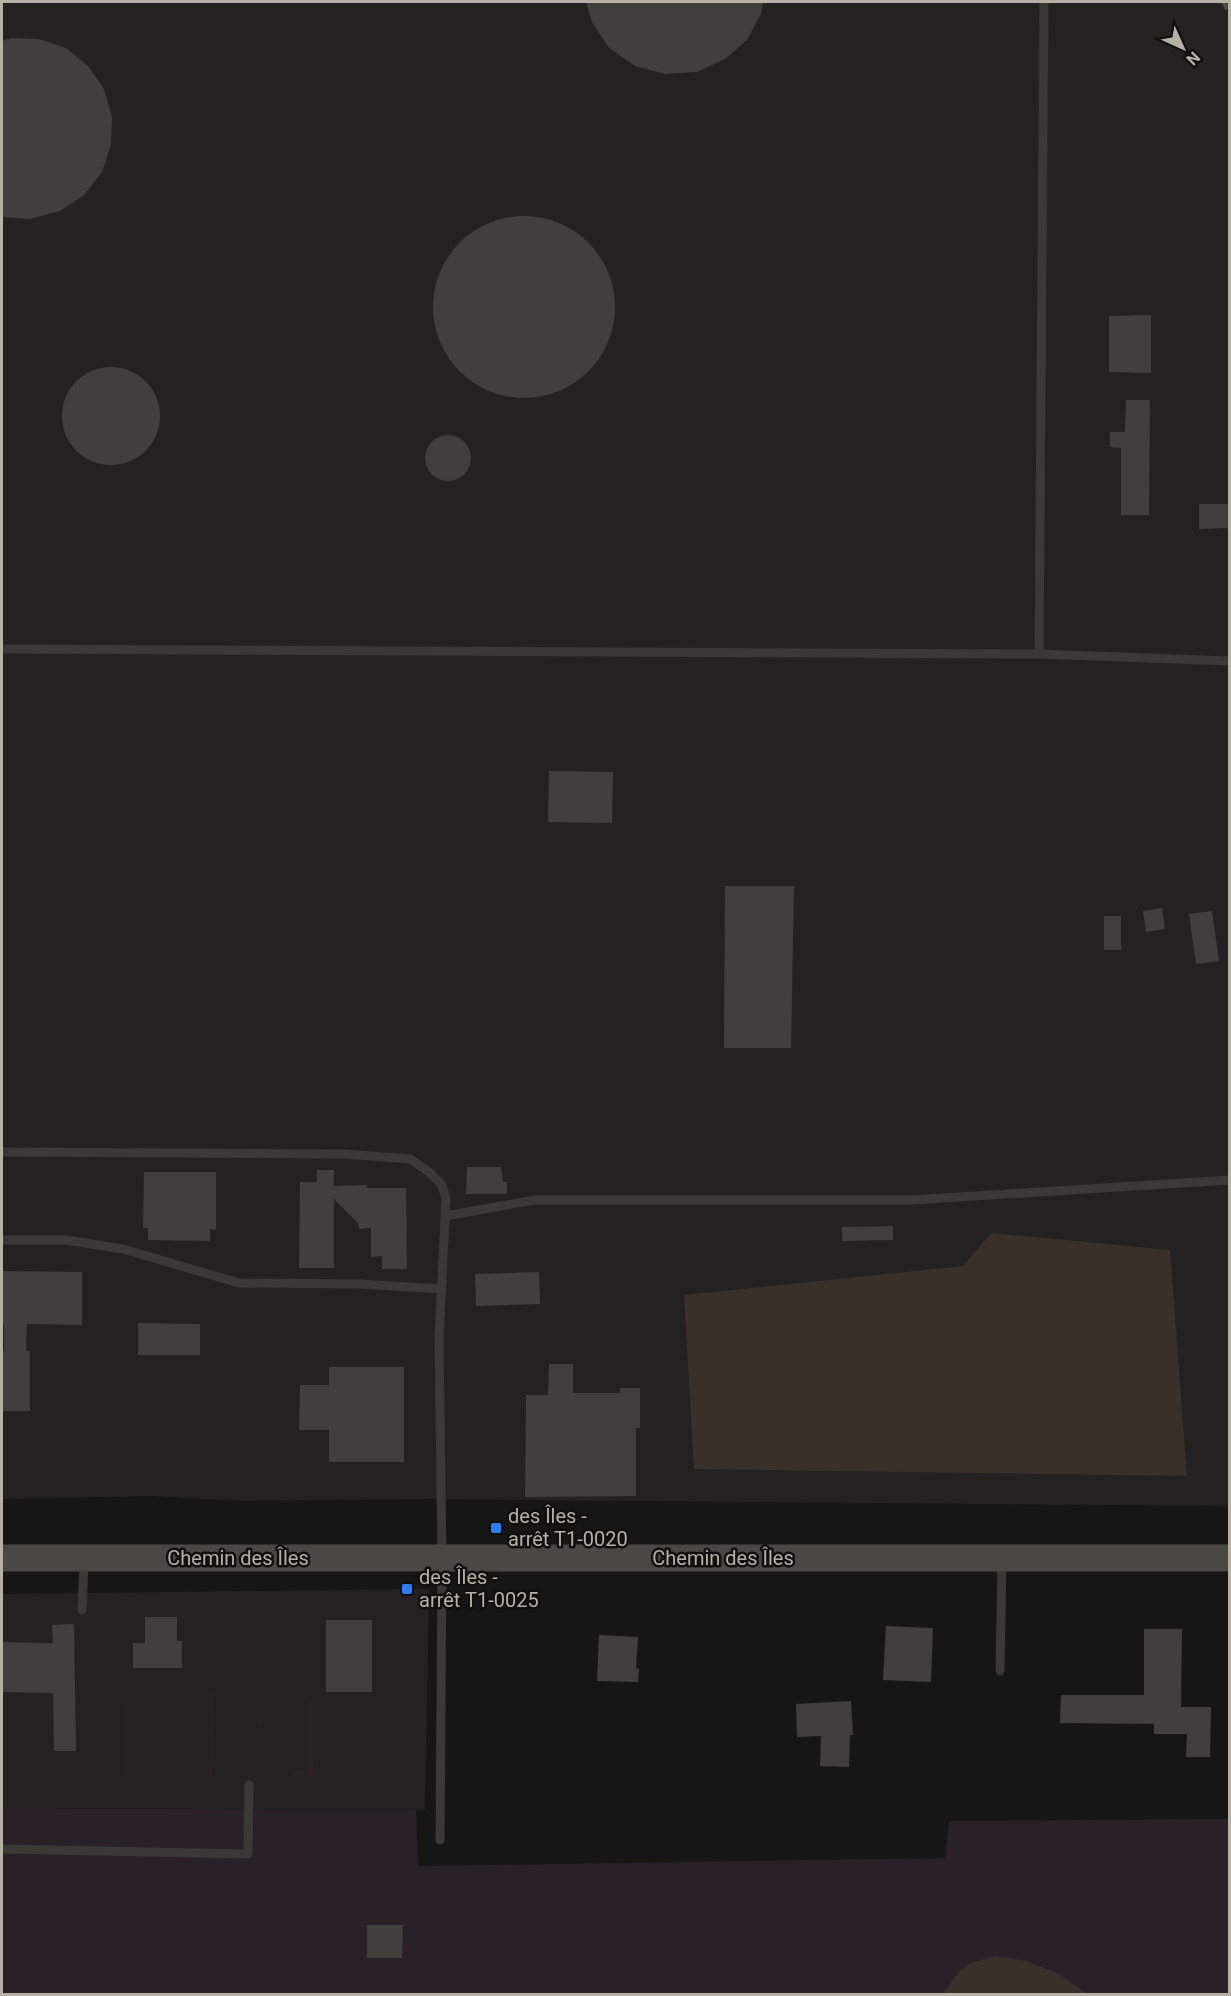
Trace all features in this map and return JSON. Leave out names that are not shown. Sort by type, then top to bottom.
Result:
[{"type":"main road","name":"Chemin des Îles","points":[[2,1558],[1230,1558]]},
{"type":"lane","points":[[1040,654],[1044,2]]},
{"type":"lane","points":[[2,649],[1040,654],[1230,661]]},
{"type":"lane","points":[[2,1152],[345,1154],[410,1160],[429,1172],[441,1185],[446,1199],[439,1338],[442,1559],[440,1840]]},
{"type":"lane","points":[[445,1216],[535,1200],[911,1200],[1230,1179]]},
{"type":"lane","points":[[2,1239],[66,1240],[123,1249],[239,1282],[360,1284],[441,1289]]},
{"type":"lane","points":[[82,1610],[84,1558]]},
{"type":"lane","points":[[1000,1671],[1002,1558]]},
{"type":"lane","points":[[2,1849],[248,1854],[249,1785]]},
{"type":"shaded area","points":[[2,2],[1229,2],[1229,1506],[429,1499],[242,1501],[153,1496],[2,1499]]},
{"type":"shaded area","points":[[991,1233],[1170,1250],[1187,1476],[694,1469],[684,1295],[963,1266]]},
{"type":"shaded area","points":[[429,1589],[425,1810],[2,1808],[2,1594]]},
{"type":"shaded area","points":[[258,1648],[262,1648],[263,1651],[263,1724],[261,1728],[258,1726]]},
{"type":"shaded area","points":[[209,1691],[214,1691],[213,1776],[208,1776]]},
{"type":"shaded area","points":[[307,1700],[314,1701],[313,1777],[296,1777],[293,1774],[295,1771],[307,1770]]},
{"type":"shaded area","points":[[124,1704],[129,1704],[128,1776],[123,1776]]},
{"type":"shaded area","points":[[2,1808],[416,1810],[418,1866],[945,1858],[949,1821],[1229,1819],[1229,1994],[2,1994]]},
{"type":"shaded area","points":[[996,1956],[1027,1961],[1059,1974],[1087,1994],[944,1994],[964,1967]]},
{"type":"building","points":[[586,2],[763,2],[761,14],[747,40],[725,59],[697,72],[665,74],[635,66],[609,48],[592,22]]},
{"type":"building","points":[[11,38],[39,39],[66,48],[88,66],[104,89],[112,117],[111,145],[102,172],[84,195],[60,211],[30,219],[2,217],[2,41]]},
{"type":"building","points":[[524,216],[559,223],[588,243],[608,272],[615,307],[608,342],[588,371],[559,391],[524,398],[489,391],[460,371],[440,342],[433,307],[440,272],[460,243],[489,223]]},
{"type":"building","points":[[1151,315],[1151,373],[1109,372],[1109,316]]},
{"type":"building","points":[[111,367],[130,371],[146,381],[156,397],[160,416],[156,435],[146,451],[130,461],[111,465],[92,461],[76,451],[66,435],[62,416],[66,397],[76,381],[92,371]]},
{"type":"building","points":[[1126,400],[1150,400],[1149,515],[1121,515],[1121,448],[1110,447],[1110,432],[1125,432]]},
{"type":"building","points":[[448,435],[464,442],[471,458],[464,474],[448,481],[432,474],[425,458],[432,442]]},
{"type":"building","points":[[1199,504],[1230,504],[1230,528],[1199,529]]},
{"type":"building","points":[[549,771],[613,772],[612,823],[548,822]]},
{"type":"building","points":[[725,886],[794,886],[791,1048],[724,1048]]},
{"type":"building","points":[[1162,908],[1165,929],[1146,932],[1143,911]]},
{"type":"building","points":[[1212,911],[1219,961],[1196,964],[1189,914]]},
{"type":"building","points":[[1104,916],[1121,916],[1121,950],[1104,950]]},
{"type":"building","points":[[467,1167],[501,1167],[503,1182],[507,1182],[507,1194],[466,1194]]},
{"type":"building","points":[[317,1170],[334,1170],[334,1186],[367,1185],[367,1188],[406,1188],[407,1269],[382,1269],[382,1256],[371,1257],[371,1228],[359,1229],[358,1223],[334,1199],[334,1268],[299,1268],[300,1182],[317,1182]]},
{"type":"building","points":[[144,1172],[216,1172],[216,1230],[210,1229],[210,1241],[148,1240],[148,1228],[143,1228]]},
{"type":"building","points":[[893,1226],[893,1240],[842,1241],[842,1227]]},
{"type":"building","points":[[2,1271],[82,1272],[82,1325],[27,1324],[26,1351],[30,1351],[30,1411],[2,1411],[4,1325],[2,1325]]},
{"type":"building","points":[[539,1272],[540,1304],[476,1306],[475,1274]]},
{"type":"building","points":[[138,1323],[200,1324],[200,1355],[138,1355]]},
{"type":"building","points":[[549,1364],[573,1364],[573,1393],[620,1393],[620,1388],[640,1388],[640,1428],[636,1428],[636,1496],[525,1497],[526,1395],[548,1395]]},
{"type":"building","points":[[329,1367],[404,1367],[404,1462],[329,1462],[329,1430],[299,1430],[300,1385],[329,1385]]},
{"type":"building","points":[[145,1617],[177,1617],[177,1641],[182,1641],[182,1668],[133,1668],[133,1643],[145,1643]]},
{"type":"building","points":[[326,1620],[372,1620],[372,1692],[326,1692]]},
{"type":"building","points":[[74,1624],[76,1751],[54,1751],[53,1693],[2,1692],[2,1642],[53,1643],[52,1625]]},
{"type":"building","points":[[886,1626],[933,1628],[931,1682],[883,1680]]},
{"type":"building","points":[[1144,1629],[1182,1629],[1181,1707],[1211,1707],[1210,1757],[1186,1757],[1187,1734],[1154,1734],[1154,1724],[1060,1723],[1061,1695],[1144,1695]]},
{"type":"building","points":[[599,1635],[638,1637],[636,1668],[639,1669],[638,1682],[597,1681]]},
{"type":"building","points":[[851,1701],[853,1735],[850,1735],[849,1767],[820,1766],[821,1736],[797,1737],[796,1704]]},
{"type":"building","points":[[367,1925],[403,1925],[402,1958],[367,1958]]},
{"type":"railway","points":[[1224,2],[1230,15]]},
{"type":"place","name":"des Îles - arrêt T1-0020","points":[[496,1528]]},
{"type":"place","name":"des Îles - arrêt T1-0025","points":[[407,1589]]}]
